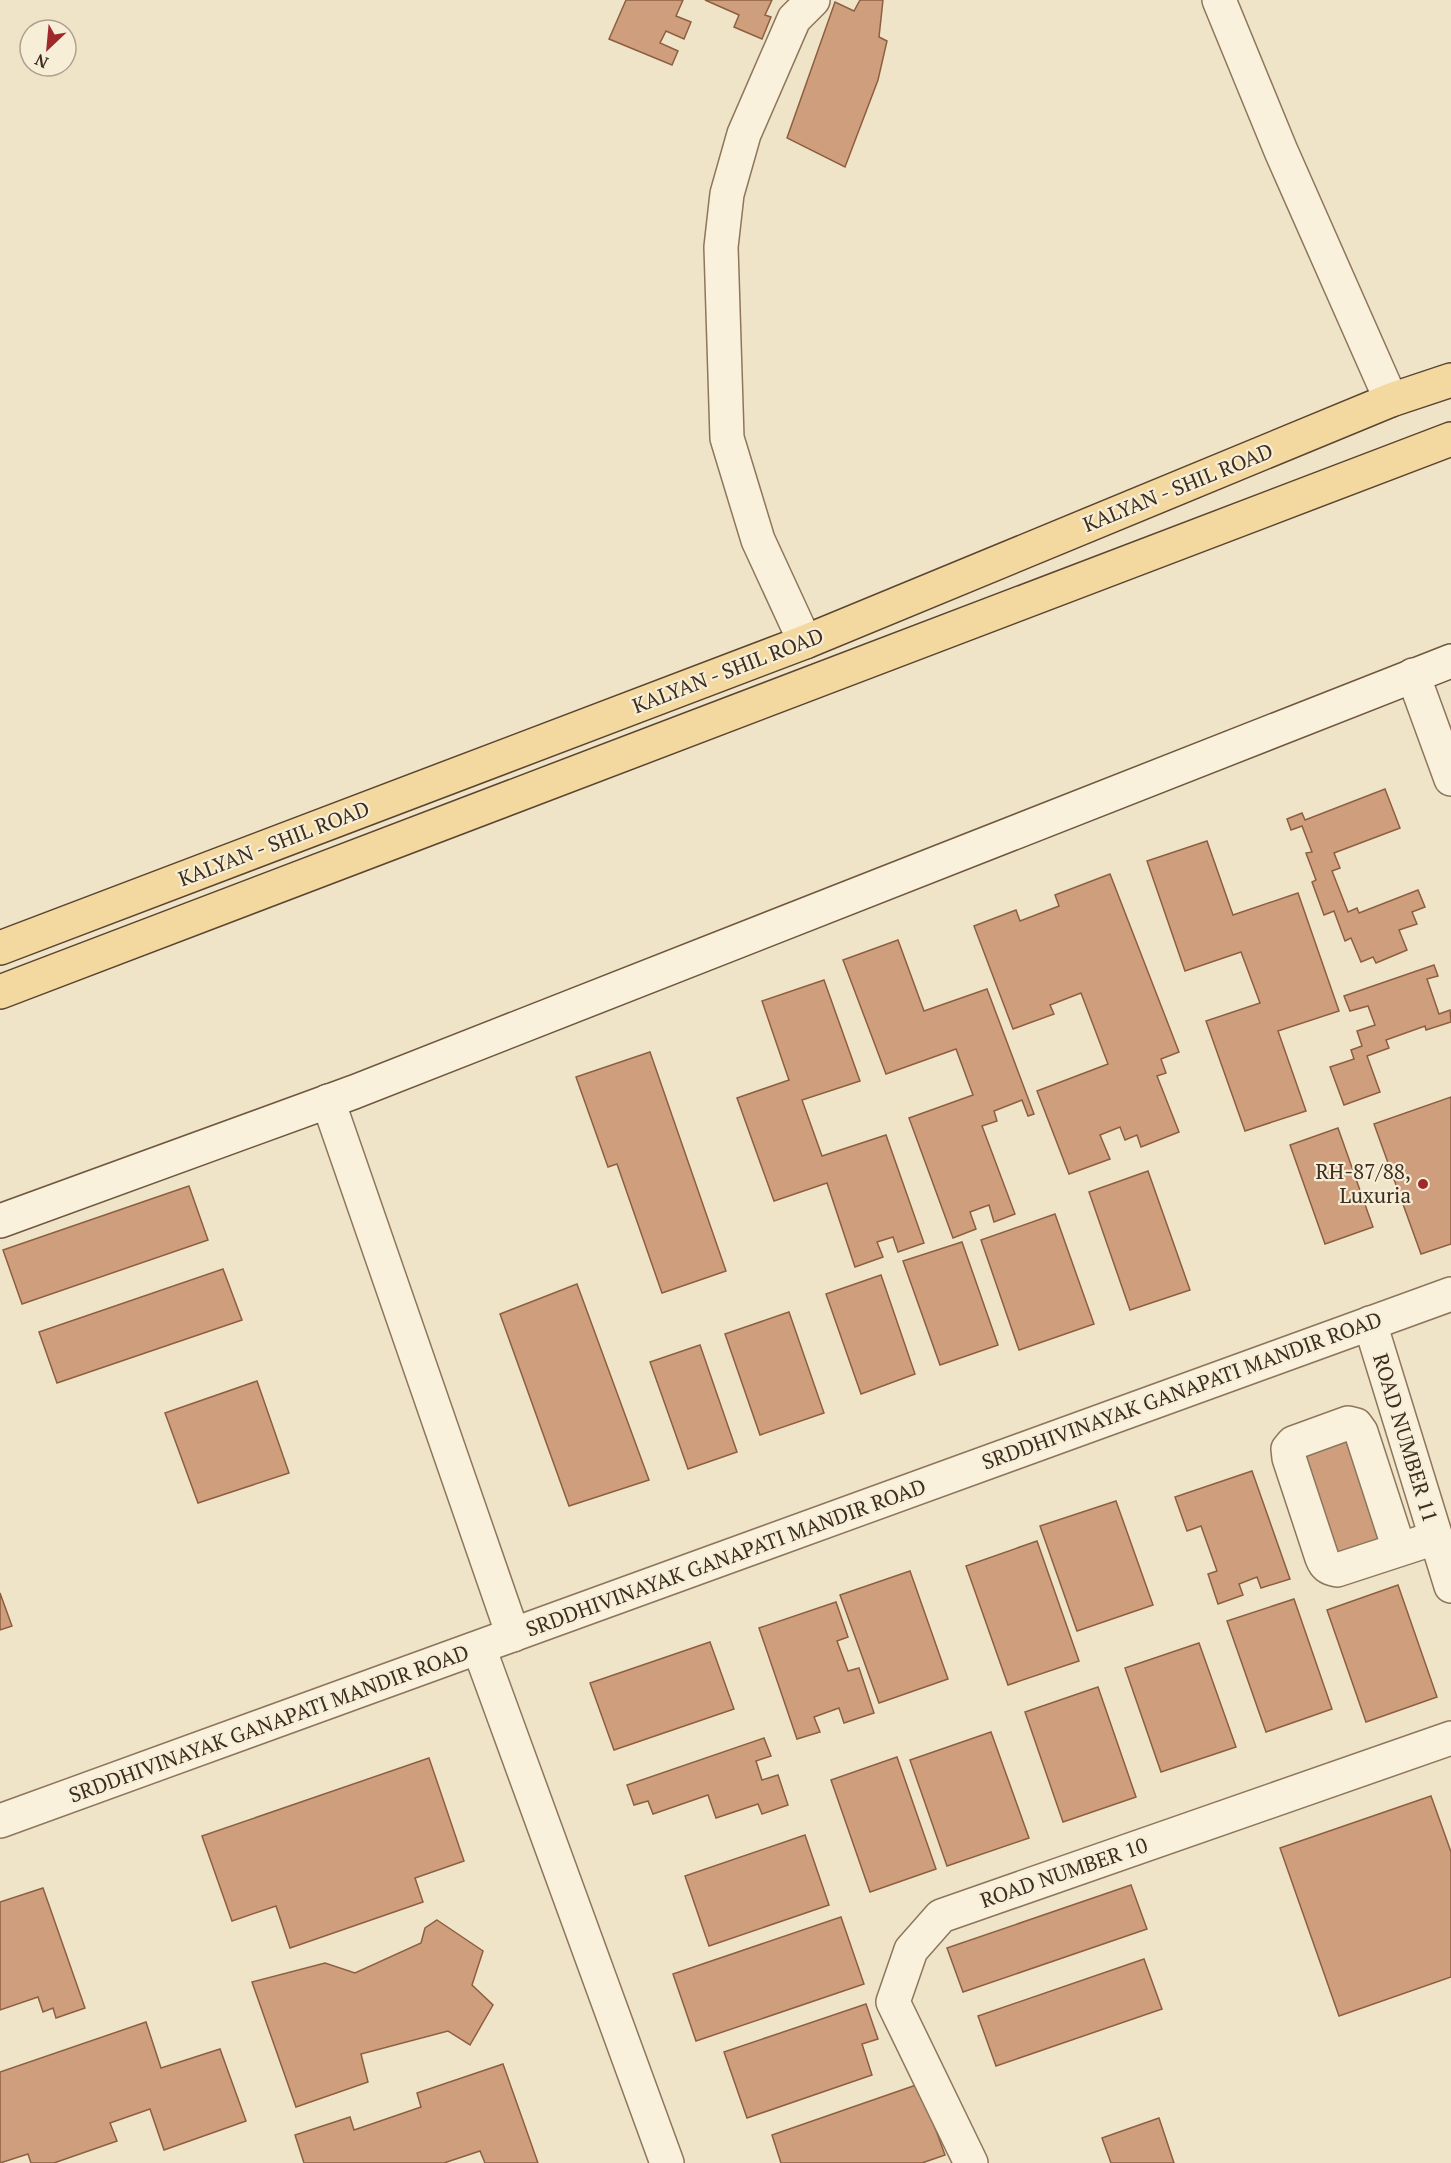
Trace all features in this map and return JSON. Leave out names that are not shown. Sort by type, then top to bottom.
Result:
[{"type":"main road","name":"KALYAN - SHIL ROAD","points":[[0,948],[805,642],[1391,400],[1451,380]]},
{"type":"main road","name":"KALYAN - SHIL ROAD","points":[[0,992],[1451,439]]},
{"type":"street","points":[[805,642],[758,540],[727,438],[721,247],[728,194],[744,134],[794,19],[813,0]]},
{"type":"street","points":[[1219,0],[1281,152],[1391,400]]},
{"type":"street","points":[[0,1221],[328,1101],[1451,661]]},
{"type":"street","points":[[1413,675],[1451,780]]},
{"type":"street","points":[[328,1101],[513,1635]]},
{"type":"street","name":"SRDDHIVINAYAK GANAPATI MANDIR ROAD","points":[[0,1821],[1451,1294]]},
{"type":"street","name":"ROAD NUMBER 11","points":[[1370,1323],[1451,1586]]},
{"type":"street","points":[[1399,1549],[1435,1538]]},
{"type":"street","points":[[479,1648],[667,2163]]},
{"type":"street","name":"ROAD NUMBER 10","points":[[971,2163],[893,2002],[911,1950],[941,1916],[1451,1738]]},
{"type":"building","points":[[626,0],[683,0],[676,16],[691,22],[684,39],[666,31],[660,43],[678,51],[672,65],[609,39]]},
{"type":"building","points":[[705,0],[772,0],[765,15],[771,17],[762,39],[734,27],[739,15]]},
{"type":"building","points":[[860,0],[883,0],[879,37],[887,41],[878,80],[845,167],[787,138],[835,2],[854,11]]},
{"type":"building","points":[[1385,789],[1400,828],[1334,853],[1340,868],[1332,871],[1348,912],[1357,908],[1359,913],[1418,890],[1425,907],[1412,912],[1417,924],[1399,930],[1407,950],[1376,963],[1373,957],[1361,962],[1351,938],[1345,941],[1334,911],[1324,915],[1312,882],[1316,880],[1306,853],[1312,852],[1302,826],[1291,830],[1287,819],[1302,813],[1305,820]]},
{"type":"building","points":[[1207,841],[1233,915],[1298,893],[1339,1011],[1278,1031],[1306,1111],[1245,1131],[1206,1021],[1260,1003],[1241,952],[1185,971],[1147,861]]},
{"type":"building","points":[[1110,874],[1179,1052],[1161,1059],[1166,1073],[1157,1076],[1179,1132],[1141,1147],[1137,1135],[1125,1140],[1120,1127],[1100,1135],[1110,1159],[1069,1174],[1037,1091],[1108,1064],[1081,993],[1050,1005],[1054,1014],[1013,1029],[974,926],[1016,910],[1020,921],[1059,906],[1055,895]]},
{"type":"building","points":[[898,940],[924,1011],[987,989],[1034,1114],[1028,1116],[1022,1100],[994,1111],[997,1121],[982,1126],[1015,1214],[994,1222],[989,1205],[970,1212],[976,1229],[953,1238],[909,1118],[973,1095],[956,1049],[886,1074],[843,960]]},
{"type":"building","points":[[1434,965],[1438,976],[1427,979],[1439,1014],[1450,1010],[1451,1022],[1426,1030],[1425,1026],[1386,1040],[1389,1048],[1367,1056],[1380,1092],[1344,1105],[1330,1067],[1354,1059],[1351,1050],[1362,1046],[1357,1031],[1375,1025],[1368,1006],[1350,1011],[1344,996]]},
{"type":"building","points":[[824,980],[860,1081],[802,1100],[822,1156],[886,1135],[924,1243],[898,1252],[893,1237],[877,1242],[883,1257],[855,1267],[827,1183],[774,1201],[737,1098],[789,1080],[762,1001]]},
{"type":"building","points":[[650,1052],[726,1271],[662,1293],[617,1164],[608,1167],[576,1077]]},
{"type":"building","name":"RH-87/88, Luxuria","points":[[1451,1097],[1451,1244],[1421,1254],[1374,1124]]},
{"type":"building","points":[[1338,1128],[1373,1227],[1325,1244],[1290,1145]]},
{"type":"building","points":[[1148,1171],[1190,1290],[1130,1310],[1089,1192]]},
{"type":"building","points":[[189,1186],[208,1240],[22,1304],[3,1250]]},
{"type":"building","points":[[1055,1214],[1094,1324],[1019,1350],[981,1240]]},
{"type":"building","points":[[962,1242],[998,1345],[940,1365],[903,1261]]},
{"type":"building","points":[[223,1269],[242,1320],[57,1383],[39,1332]]},
{"type":"building","points":[[881,1275],[915,1374],[861,1394],[826,1294]]},
{"type":"building","points":[[577,1284],[649,1480],[569,1506],[500,1314]]},
{"type":"building","points":[[789,1312],[824,1413],[760,1435],[725,1334]]},
{"type":"building","points":[[700,1345],[737,1452],[688,1469],[650,1362]]},
{"type":"building","points":[[257,1381],[289,1473],[198,1503],[165,1413]]},
{"type":"building","points":[[1351,1434],[1388,1539],[1331,1558],[1294,1453]]},
{"type":"building","points":[[1252,1471],[1290,1579],[1261,1588],[1257,1577],[1239,1584],[1243,1595],[1218,1604],[1208,1574],[1217,1571],[1201,1526],[1187,1531],[1175,1497]]},
{"type":"building","points":[[1116,1501],[1153,1605],[1077,1631],[1040,1526]]},
{"type":"building","points":[[1037,1541],[1079,1661],[1008,1685],[966,1566]]},
{"type":"building","points":[[910,1571],[948,1679],[879,1703],[840,1595]]},
{"type":"building","points":[[1398,1585],[1437,1697],[1366,1722],[1327,1610]]},
{"type":"building","points":[[0,1593],[12,1626],[0,1630]]},
{"type":"building","points":[[1294,1599],[1332,1709],[1266,1732],[1227,1621]]},
{"type":"building","points":[[836,1602],[848,1637],[837,1641],[848,1671],[859,1668],[874,1713],[844,1723],[839,1708],[814,1717],[820,1732],[797,1739],[759,1628]]},
{"type":"building","points":[[710,1642],[734,1709],[614,1750],[590,1683]]},
{"type":"building","points":[[1199,1643],[1236,1747],[1161,1772],[1125,1668]]},
{"type":"building","points":[[1098,1687],[1136,1797],[1063,1822],[1025,1712]]},
{"type":"building","points":[[991,1732],[1029,1838],[947,1866],[910,1760]]},
{"type":"building","points":[[764,1738],[771,1756],[756,1761],[762,1780],[778,1775],[788,1805],[762,1814],[758,1804],[716,1818],[708,1795],[653,1814],[648,1801],[634,1805],[627,1785]]},
{"type":"building","points":[[897,1757],[936,1869],[870,1892],[831,1780]]},
{"type":"building","points":[[429,1758],[464,1861],[415,1878],[423,1902],[290,1948],[276,1906],[232,1921],[202,1836]]},
{"type":"building","points":[[1431,1796],[1451,1852],[1451,1977],[1339,2016],[1280,1848]]},
{"type":"building","points":[[805,1835],[829,1905],[709,1946],[685,1876]]},
{"type":"building","points":[[1131,1885],[1147,1929],[963,1992],[947,1948]]},
{"type":"building","points":[[43,1888],[85,2008],[56,2018],[53,2008],[43,2012],[38,1997],[0,2010],[0,1902]]},
{"type":"building","points":[[841,1917],[864,1984],[696,2041],[673,1974]]},
{"type":"building","points":[[437,1920],[483,1951],[472,1985],[493,2005],[470,2045],[448,2031],[361,2054],[368,2082],[296,2107],[252,1982],[325,1963],[355,1973],[421,1943],[425,1928]]},
{"type":"building","points":[[1144,1959],[1162,2009],[996,2066],[978,2016]]},
{"type":"building","points":[[866,2004],[878,2039],[862,2044],[872,2075],[747,2118],[724,2052]]},
{"type":"building","points":[[146,2022],[161,2068],[220,2049],[246,2121],[164,2150],[150,2109],[110,2123],[117,2141],[54,2163],[31,2163],[28,2154],[0,2163],[0,2072]]},
{"type":"building","points":[[503,2064],[538,2163],[485,2163],[480,2151],[444,2163],[304,2163],[295,2135],[350,2117],[354,2130],[421,2107],[417,2093]]},
{"type":"building","points":[[919,2084],[945,2155],[922,2163],[781,2163],[772,2135]]},
{"type":"building","points":[[1159,2118],[1174,2163],[1111,2163],[1102,2138]]},
{"type":"place","name":"RH-87/88, Luxuria","points":[[1423,1184]]}]
